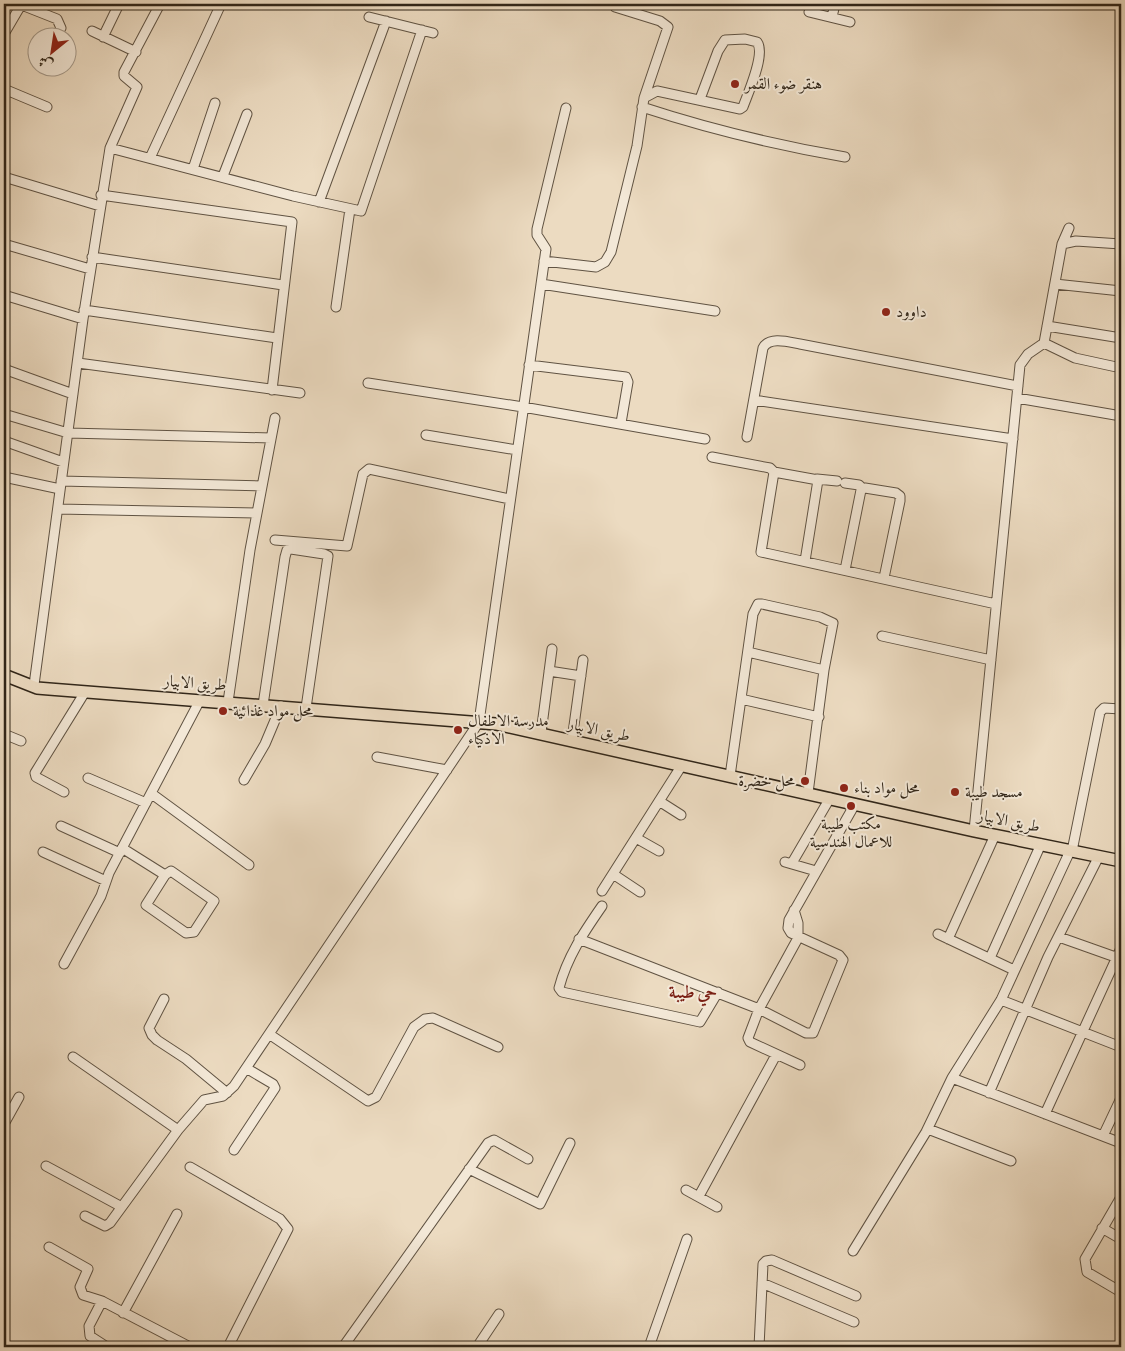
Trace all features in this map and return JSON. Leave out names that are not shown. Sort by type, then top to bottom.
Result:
[{"type":"main road","name":"طريق الابيار","points":[[4,675],[34,685],[37,688],[479,722],[572,740],[974,831],[1121,861]]},
{"type":"street","points":[[4,34],[20,4],[35,6],[57,19],[61,28]]},
{"type":"street","points":[[103,37],[119,4]]},
{"type":"street","points":[[34,685],[101,195],[110,148],[136,91],[136,86],[123,74],[160,4]]},
{"type":"street","points":[[150,158],[221,4]]},
{"type":"street","points":[[832,17],[834,4]]},
{"type":"street","points":[[544,261],[596,266],[605,262],[608,258],[637,146],[644,98],[668,27],[660,21],[615,7]]},
{"type":"street","points":[[810,12],[850,22]]},
{"type":"street","points":[[369,16],[433,33]]},
{"type":"street","points":[[319,202],[386,21]]},
{"type":"street","points":[[110,148],[361,211],[422,30]]},
{"type":"street","points":[[92,31],[136,52]]},
{"type":"street","points":[[644,98],[657,90],[737,109],[743,107],[760,57],[760,45],[757,42],[745,39],[726,40],[718,51],[700,99]]},
{"type":"street","points":[[4,89],[47,107]]},
{"type":"street","points":[[193,168],[215,103]]},
{"type":"street","points":[[642,107],[704,127],[780,146],[845,158]]},
{"type":"street","points":[[85,1216],[105,1226],[110,1223],[120,1206],[178,1130],[204,1100],[227,1093],[246,1068],[479,722],[546,249],[537,235],[537,229],[566,108]]},
{"type":"street","points":[[223,176],[247,114]]},
{"type":"street","points":[[4,177],[100,206]]},
{"type":"street","points":[[101,195],[292,222],[272,390]]},
{"type":"street","points":[[336,307],[350,209]]},
{"type":"street","points":[[974,831],[1020,365],[1024,358],[1044,343],[1062,244],[1069,228]]},
{"type":"street","points":[[1062,244],[1076,241],[1121,244]]},
{"type":"street","points":[[4,244],[90,269]]},
{"type":"street","points":[[92,257],[284,284]]},
{"type":"street","points":[[541,284],[714,311]]},
{"type":"street","points":[[1056,284],[1121,291]]},
{"type":"street","points":[[4,295],[84,314],[277,338]]},
{"type":"street","points":[[1047,326],[1121,338]]},
{"type":"street","points":[[747,437],[763,348],[765,344],[772,341],[800,344],[1018,386]]},
{"type":"street","points":[[1044,343],[1075,358],[1121,368]]},
{"type":"street","points":[[78,363],[300,393]]},
{"type":"street","points":[[529,365],[626,377],[628,382],[622,423]]},
{"type":"street","points":[[4,369],[73,394]]},
{"type":"street","points":[[368,383],[622,423],[705,439]]},
{"type":"street","points":[[1017,398],[1121,416]]},
{"type":"street","points":[[754,400],[1013,439]]},
{"type":"street","points":[[4,414],[68,433],[271,438]]},
{"type":"street","points":[[228,702],[257,513],[275,418]]},
{"type":"street","points":[[426,435],[517,450]]},
{"type":"street","points":[[4,441],[63,462]]},
{"type":"street","points":[[712,457],[770,468],[774,472],[859,485],[863,489],[896,493],[900,496],[884,578]]},
{"type":"street","points":[[275,540],[348,546],[363,474],[369,469],[510,499]]},
{"type":"street","points":[[774,472],[760,551],[996,604]]},
{"type":"street","points":[[4,477],[61,485],[262,486]]},
{"type":"street","points":[[805,561],[817,479]]},
{"type":"street","points":[[845,570],[861,490],[863,489]]},
{"type":"street","points":[[58,509],[257,513]]},
{"type":"street","points":[[263,704],[285,557],[287,550],[291,549],[328,556],[306,708]]},
{"type":"street","points":[[730,776],[753,614],[758,604],[830,620],[834,627],[824,670],[808,793]]},
{"type":"street","points":[[882,636],[991,660]]},
{"type":"street","points":[[541,734],[552,649]]},
{"type":"street","points":[[748,652],[824,670]]},
{"type":"street","points":[[572,740],[583,660]]},
{"type":"street","points":[[549,671],[581,676]]},
{"type":"street","points":[[64,792],[36,777],[35,773],[86,692]]},
{"type":"street","points":[[740,699],[819,717]]},
{"type":"street","points":[[64,964],[101,896],[106,881],[121,851],[200,700]]},
{"type":"street","points":[[244,780],[265,744],[281,706]]},
{"type":"street","points":[[853,1251],[928,1129],[952,1078],[1001,1000],[1071,851],[1100,712],[1104,708],[1121,709]]},
{"type":"street","points":[[4,734],[21,741]]},
{"type":"street","points":[[377,757],[447,770]]},
{"type":"street","points":[[602,891],[682,765]]},
{"type":"street","points":[[88,778],[146,803]]},
{"type":"street","points":[[152,794],[249,865]]},
{"type":"street","points":[[816,871],[788,862],[830,798]]},
{"type":"street","points":[[659,801],[682,815]]},
{"type":"street","points":[[579,938],[759,1009],[806,1033],[813,1033],[843,960],[798,938],[788,928],[794,910],[856,804]]},
{"type":"street","points":[[61,826],[121,851],[165,876]]},
{"type":"street","points":[[948,938],[996,835]]},
{"type":"street","points":[[636,838],[659,851]]},
{"type":"street","points":[[990,958],[1041,844]]},
{"type":"street","points":[[44,852],[106,881]]},
{"type":"street","points":[[989,1093],[1025,1010],[1099,856]]},
{"type":"street","points":[[168,872],[176,873],[214,901],[194,932],[186,932],[147,907],[147,902],[165,876],[168,872]]},
{"type":"street","points":[[613,874],[640,892]]},
{"type":"street","points":[[602,906],[579,938],[560,985],[559,990],[563,993],[700,1022],[718,992]]},
{"type":"street","points":[[938,934],[1014,970]]},
{"type":"street","points":[[1059,937],[1119,959]]},
{"type":"street","points":[[798,938],[759,1009],[748,1038],[750,1042],[800,1064]]},
{"type":"street","points":[[1045,1114],[1119,959],[1121,948]]},
{"type":"street","points":[[164,998],[149,1028],[152,1035],[186,1059],[227,1093]]},
{"type":"street","points":[[1001,1000],[1121,1047]]},
{"type":"street","points":[[269,1034],[368,1101],[376,1097],[414,1027],[425,1018],[433,1018],[498,1047]]},
{"type":"street","points":[[698,1196],[776,1055]]},
{"type":"street","points":[[72,1057],[178,1130]]},
{"type":"street","points":[[234,1150],[275,1088],[273,1084],[246,1068]]},
{"type":"street","points":[[952,1078],[1121,1143]]},
{"type":"street","points":[[4,1124],[19,1097]]},
{"type":"street","points":[[1103,1136],[1121,1098]]},
{"type":"street","points":[[928,1129],[1010,1161]]},
{"type":"street","points":[[348,1346],[488,1143],[494,1140],[528,1159]]},
{"type":"street","points":[[469,1169],[540,1204],[570,1143]]},
{"type":"street","points":[[46,1166],[120,1206]]},
{"type":"street","points":[[190,1167],[280,1219],[288,1229],[228,1347]]},
{"type":"street","points":[[686,1190],[717,1207]]},
{"type":"street","points":[[1121,1197],[1085,1259],[1087,1272],[1121,1292]]},
{"type":"street","points":[[123,1313],[177,1214]]},
{"type":"street","points":[[1102,1228],[1121,1239]]},
{"type":"street","points":[[649,1347],[687,1239]]},
{"type":"street","points":[[49,1247],[88,1269],[81,1292],[92,1300],[102,1301],[190,1347]]},
{"type":"street","points":[[759,1347],[763,1264],[766,1260],[772,1260],[856,1296]]},
{"type":"street","points":[[762,1283],[854,1322]]},
{"type":"street","points":[[102,1301],[89,1326],[90,1336],[107,1347]]},
{"type":"street","points":[[477,1347],[499,1314]]},
{"type":"place","name":"هنقر ضوء القمر","points":[[735,84]]},
{"type":"place","name":"داوود","points":[[886,312]]},
{"type":"place","name":"محل مواد غذائية","points":[[223,711]]},
{"type":"place","name":"مدرسة الاطفال الاذكياء","points":[[458,730]]},
{"type":"place","name":"محل خضرة","points":[[805,781]]},
{"type":"place","name":"محل مواد بناء","points":[[844,788]]},
{"type":"place","name":"مسجد طيبة","points":[[955,792]]},
{"type":"place","name":"مكتب طيبة للاعمال الهندسية","points":[[851,806]]},
{"type":"district","name":"حي طيبة","points":[[693,992]]}]
